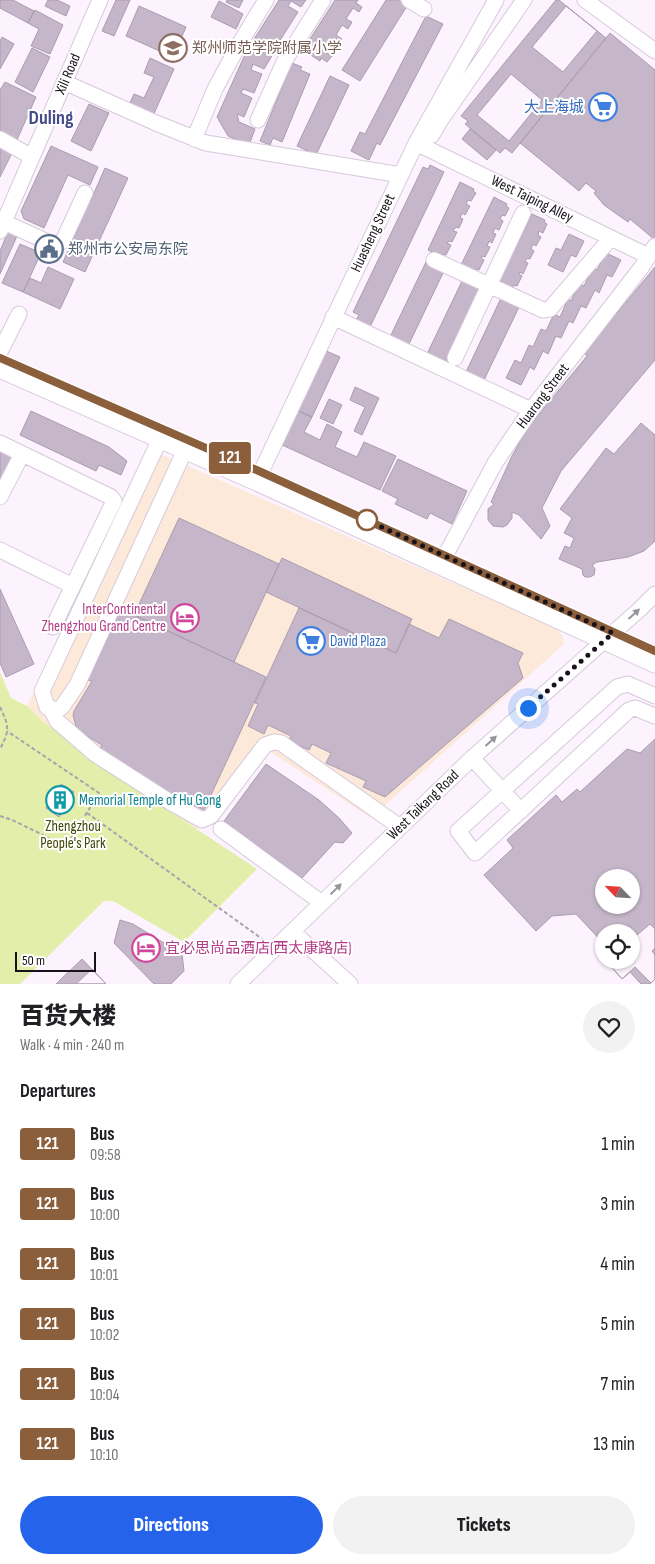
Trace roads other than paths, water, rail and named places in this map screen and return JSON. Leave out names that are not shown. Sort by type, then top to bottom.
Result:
[{"type":"main road","points":[[0,358],[261,472],[446,556],[655,662]]},
{"type":"main road","points":[[0,368],[609,637],[655,651]]},
{"type":"street","name":"Xili Road","points":[[2,226],[100,0]]},
{"type":"street","points":[[194,139],[215,89],[266,0]]},
{"type":"street","points":[[258,120],[285,60],[322,0]]},
{"type":"street","points":[[409,0],[424,9]]},
{"type":"street","name":"Huasheng Street","points":[[261,472],[401,175],[421,145],[496,0]]},
{"type":"street","points":[[421,145],[440,121],[524,0]]},
{"type":"street","points":[[585,0],[655,51]]},
{"type":"street","points":[[64,82],[206,143],[401,175]]},
{"type":"street","points":[[0,139],[32,157]]},
{"type":"street","name":"West Taiping Alley","points":[[421,145],[612,238],[651,251]]},
{"type":"street","points":[[2,226],[52,244],[57,244],[63,241],[84,193]]},
{"type":"street","points":[[455,358],[523,213]]},
{"type":"street","points":[[434,260],[543,310],[550,309],[612,238]]},
{"type":"street","name":"Huarong Street","points":[[446,556],[495,463],[531,410],[641,268],[651,251]]},
{"type":"street","points":[[0,352],[18,314]]},
{"type":"street","points":[[334,317],[531,410]]},
{"type":"street","points":[[160,438],[42,691],[47,707],[56,710],[62,707],[77,684],[185,450]]},
{"type":"street","points":[[0,443],[112,497],[114,500],[54,627]]},
{"type":"street","points":[[0,497],[22,454]]},
{"type":"street","points":[[0,550],[73,586]]},
{"type":"street","name":"West Taikang Road","points":[[238,984],[472,758],[655,594]]},
{"type":"street","points":[[655,696],[628,684],[617,687],[458,831],[475,853],[629,710],[635,708],[655,716]]},
{"type":"street","points":[[52,709],[57,720],[95,754],[202,820],[211,816],[265,745],[281,742],[400,827]]},
{"type":"street","points":[[472,758],[521,811]]},
{"type":"street","points":[[221,829],[322,903]]},
{"type":"street","points":[[293,932],[350,984]]},
{"type":"place","name":"郑州师范学院附属小学","points":[[173,48]]},
{"type":"place","name":"大上海城","points":[[603,107]]},
{"type":"place","name":"郑州市公安局东院","points":[[49,249]]},
{"type":"place","name":"InterContinental Zhengzhou Grand Centre","points":[[185,618]]},
{"type":"place","name":"David Plaza","points":[[311,641]]},
{"type":"place","name":"Memorial Temple of Hu Gong","points":[[60,800]]},
{"type":"place","name":"宜必思尚品酒店(西太康路店)","points":[[146,948]]},
{"type":"district","name":"Duling","points":[[51,118]]},
{"type":"park label","name":"Zhengzhou People's Park","points":[[73,834]]}]
